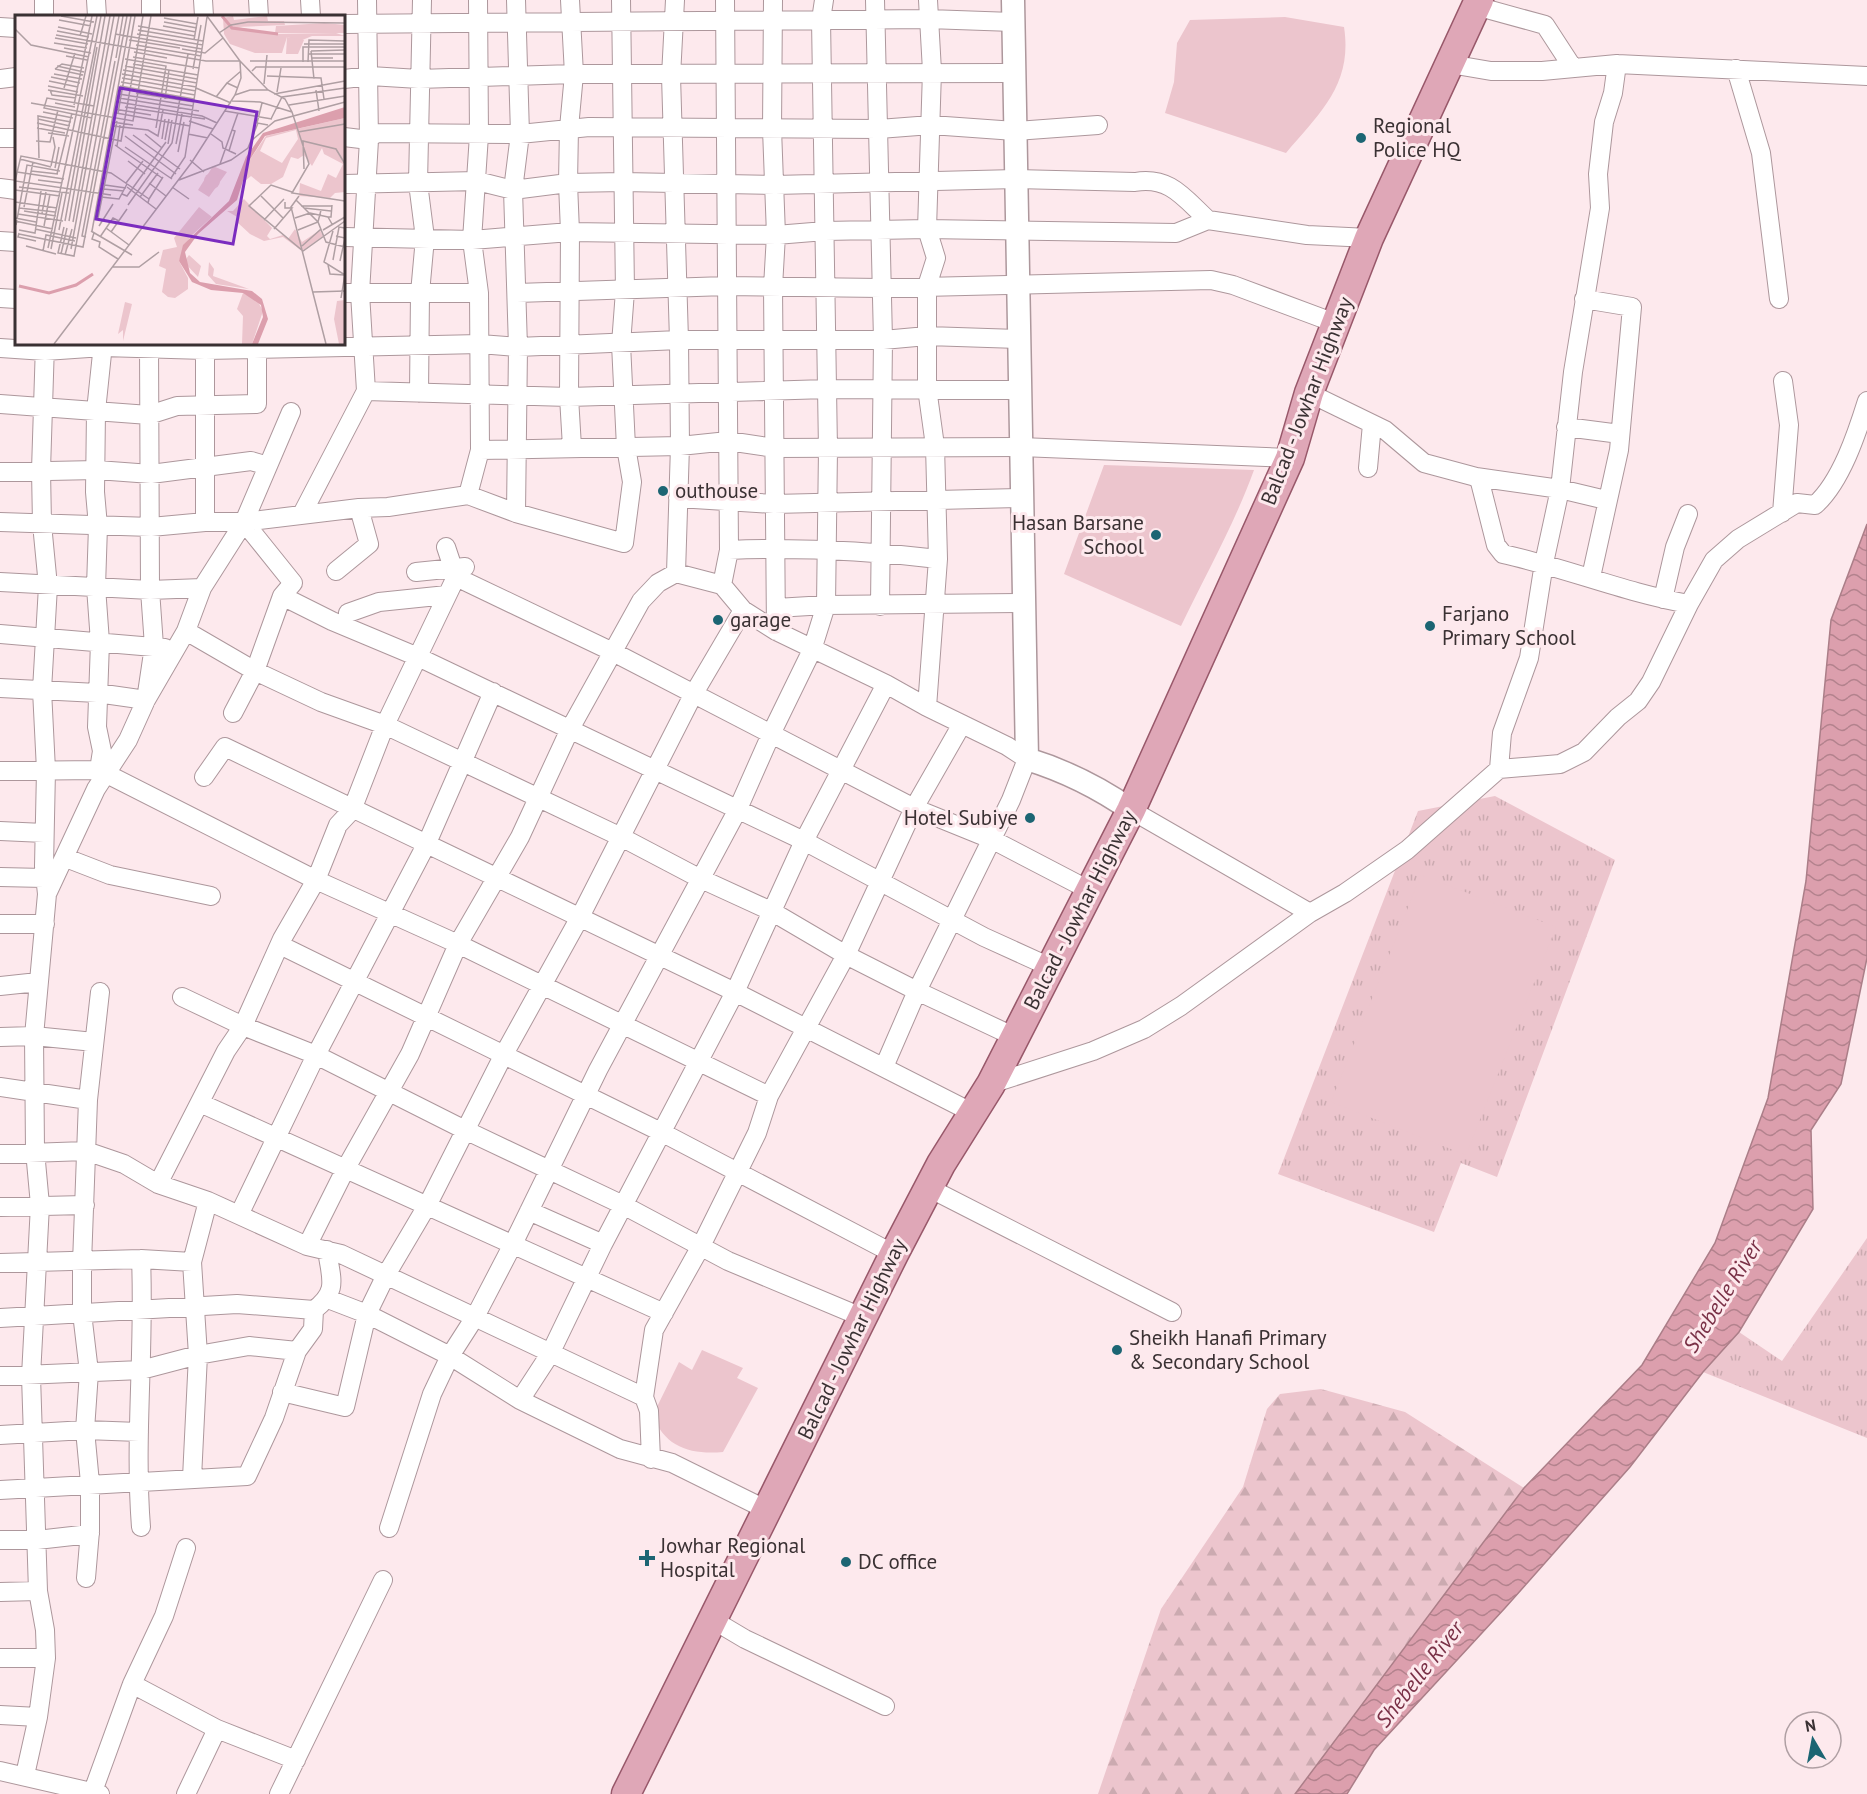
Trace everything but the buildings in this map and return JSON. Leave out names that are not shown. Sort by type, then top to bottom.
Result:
[{"type":"main road","name":"Balcad - Jowhar Highway","points":[[626,1794],[894,1254],[928,1188],[991,1084],[1131,810],[1290,458],[1309,393],[1369,238],[1477,3]]},
{"type":"street","points":[[96,0],[97,15]]},
{"type":"street","points":[[203,0],[204,15]]},
{"type":"street","points":[[258,0],[259,15]]},
{"type":"street","points":[[310,0],[311,15]]},
{"type":"street","points":[[302,514],[366,391],[363,346],[352,293],[364,236],[368,184],[370,76],[367,0]]},
{"type":"street","points":[[419,393],[420,293],[425,238],[418,183],[422,0]]},
{"type":"street","points":[[468,495],[480,450],[479,293],[472,240],[479,135],[478,0]]},
{"type":"street","points":[[516,0],[516,76],[520,134],[513,190],[518,347],[516,513]]},
{"type":"street","points":[[570,0],[574,74],[568,128],[569,397],[572,447]]},
{"type":"street","points":[[0,522],[151,527],[206,522],[244,522],[359,508],[388,507],[468,495],[516,513],[624,543],[632,482],[626,447],[621,344],[625,291],[621,0]]},
{"type":"street","points":[[675,0],[671,76],[680,446],[676,573]]},
{"type":"street","points":[[722,585],[729,550],[725,0]]},
{"type":"street","points":[[773,0],[771,129],[776,235],[773,287],[776,631]]},
{"type":"street","points":[[389,1528],[432,1394],[450,1356],[475,1317],[513,1244],[585,1095],[699,878],[738,811],[772,732],[812,650],[826,605],[828,449],[825,129],[821,20],[824,0]]},
{"type":"street","points":[[875,0],[883,340],[880,606]]},
{"type":"street","points":[[927,707],[938,559],[935,446],[927,388],[927,286],[936,258],[927,229],[932,71],[928,0]]},
{"type":"street","points":[[1477,3],[1545,25],[1573,68]]},
{"type":"street","points":[[345,24],[874,21],[928,19],[1013,11],[1022,603],[1027,759],[993,840],[917,991],[884,1067]]},
{"type":"street","points":[[0,27],[15,28]]},
{"type":"street","points":[[1450,64],[1491,71],[1617,64],[1867,76]]},
{"type":"street","points":[[1499,769],[1502,734],[1531,649],[1544,563],[1560,489],[1566,427],[1584,299],[1600,208],[1598,174],[1604,122],[1614,90],[1617,64]]},
{"type":"street","points":[[1736,69],[1761,153],[1779,299]]},
{"type":"street","points":[[345,79],[370,76],[419,79],[574,74],[671,76],[725,73],[877,74],[932,71],[1014,73]]},
{"type":"street","points":[[0,79],[15,77]]},
{"type":"street","points":[[369,140],[375,134],[520,134],[568,128],[879,129],[931,125],[1015,130],[1098,125]]},
{"type":"street","points":[[345,137],[369,140]]},
{"type":"street","points":[[345,184],[477,181],[513,190],[568,183],[623,182],[775,185],[879,184],[927,179],[1135,182],[1152,179],[1170,185],[1208,220]]},
{"type":"street","points":[[0,188],[15,190]]},
{"type":"street","points":[[345,237],[472,240],[570,232],[624,235],[726,232],[776,235],[825,231],[880,232],[927,229],[1176,233],[1208,220],[1307,234],[1369,238]]},
{"type":"street","points":[[0,241],[15,242]]},
{"type":"street","points":[[517,293],[726,286],[881,288],[1211,280],[1233,285],[1335,324]]},
{"type":"street","points":[[352,293],[479,293]]},
{"type":"street","points":[[0,298],[15,299]]},
{"type":"street","points":[[1584,299],[1632,307],[1619,450],[1606,500],[1591,578]]},
{"type":"street","points":[[0,348],[103,345],[205,347],[480,344],[518,347],[679,340],[826,338],[883,340],[927,336],[1019,339]]},
{"type":"street","points":[[102,771],[102,751],[97,727],[100,642],[96,587],[98,526],[94,492],[97,470],[96,411],[103,345]]},
{"type":"street","points":[[0,404],[149,414],[177,406],[257,404],[257,345]]},
{"type":"street","points":[[146,700],[154,646],[150,590],[149,346]]},
{"type":"street","points":[[25,1775],[38,1717],[46,1658],[45,1630],[38,1591],[31,1376],[39,1205],[35,1151],[34,1036],[45,924],[46,886],[44,833],[46,770],[42,690],[48,586],[42,524],[41,470],[45,347]]},
{"type":"street","points":[[205,347],[206,522]]},
{"type":"street","points":[[1782,513],[1789,425],[1783,381]]},
{"type":"street","points":[[366,391],[569,397],[827,389],[1020,390]]},
{"type":"street","points":[[1309,393],[1385,430],[1424,463],[1476,477],[1560,489],[1606,500]]},
{"type":"street","points":[[991,1084],[1093,1051],[1144,1029],[1181,1006],[1310,913],[1345,893],[1407,850],[1499,769],[1560,764],[1584,752],[1618,717],[1638,701],[1651,682],[1689,604],[1714,560],[1738,539],[1797,503],[1815,505],[1829,493],[1860,424],[1867,401]]},
{"type":"street","points":[[46,886],[66,858],[102,771],[128,740],[146,700],[186,632],[202,588],[244,522],[291,412]]},
{"type":"street","points":[[1368,468],[1372,424]]},
{"type":"street","points":[[1566,427],[1620,434]]},
{"type":"street","points":[[480,450],[680,446],[728,441],[774,448],[1021,447],[1290,458]]},
{"type":"street","points":[[0,472],[97,470],[151,474],[205,469],[251,461],[268,466]]},
{"type":"street","points":[[1476,477],[1480,482],[1499,552],[1544,563],[1663,599],[1689,604]]},
{"type":"street","points":[[678,498],[728,499],[774,504],[882,499],[1022,498]]},
{"type":"street","points":[[336,571],[369,544],[359,508]]},
{"type":"street","points":[[1663,599],[1675,546],[1688,514]]},
{"type":"street","points":[[233,713],[255,671],[282,596],[293,583],[244,522]]},
{"type":"street","points":[[158,1184],[226,1051],[243,1026],[280,945],[316,880],[338,825],[352,810],[386,725],[457,571],[446,547]]},
{"type":"street","points":[[729,550],[775,548],[880,552],[938,559]]},
{"type":"street","points":[[416,572],[457,571],[693,695],[772,732],[914,808],[993,840],[1089,890]]},
{"type":"street","points":[[307,1246],[346,1168],[410,1054],[425,1014],[458,944],[540,798],[570,729],[641,601],[658,584],[676,573],[722,585],[743,610],[776,631],[886,684],[1007,746],[1027,759],[1056,768],[1096,786],[1131,810],[1310,913]]},
{"type":"street","points":[[0,582],[150,590],[202,588]]},
{"type":"street","points":[[348,613],[379,602],[447,595]]},
{"type":"street","points":[[282,596],[332,621],[493,692],[804,841],[953,921],[1050,967]]},
{"type":"street","points":[[776,608],[826,605],[1022,603]]},
{"type":"street","points":[[282,1392],[345,1407],[367,1314],[386,1275],[428,1204],[503,1056],[580,917],[693,695],[743,610]]},
{"type":"street","points":[[186,632],[255,671],[321,702],[386,725],[621,837],[699,878],[771,911],[846,955],[1015,1037]]},
{"type":"street","points":[[0,634],[45,636],[175,650]]},
{"type":"street","points":[[520,1400],[550,1354],[603,1244],[735,992],[804,841],[886,684]]},
{"type":"street","points":[[0,688],[97,693],[146,700]]},
{"type":"street","points":[[239,1215],[316,1055],[392,914],[427,843],[493,692]]},
{"type":"street","points":[[651,1459],[649,1411],[644,1397],[650,1343],[735,1172],[757,1133],[769,1096],[846,955],[914,808],[962,724]]},
{"type":"street","points":[[204,777],[225,747],[735,992],[973,1113]]},
{"type":"street","points":[[0,771],[102,771],[316,880],[458,944],[769,1096]]},
{"type":"street","points":[[0,831],[44,833]]},
{"type":"street","points":[[66,858],[110,875],[211,896]]},
{"type":"street","points":[[0,877],[46,886]]},
{"type":"street","points":[[0,924],[45,924]]},
{"type":"street","points":[[280,945],[425,1014],[503,1056],[661,1132],[894,1254]]},
{"type":"street","points":[[0,986],[38,982]]},
{"type":"street","points":[[86,1578],[90,1534],[90,1483],[85,1430],[89,1372],[82,1313],[82,1263],[88,1100],[100,992]]},
{"type":"street","points":[[182,997],[243,1026],[316,1055],[387,1092],[623,1205],[728,1261],[864,1318]]},
{"type":"street","points":[[0,1037],[34,1036],[94,1042]]},
{"type":"street","points":[[0,1087],[88,1100]]},
{"type":"street","points":[[200,1103],[428,1204],[664,1313]]},
{"type":"street","points":[[0,1154],[86,1150],[124,1164],[158,1184],[208,1201],[307,1246],[327,1250],[386,1275],[644,1397]]},
{"type":"street","points":[[928,1188],[1172,1311]]},
{"type":"street","points":[[192,1478],[198,1355],[192,1262],[208,1201]]},
{"type":"street","points":[[0,1207],[85,1205]]},
{"type":"street","points":[[529,1211],[603,1244]]},
{"type":"street","points":[[0,1490],[90,1483],[138,1483],[247,1476],[274,1418],[297,1351],[313,1329],[321,1305],[333,1288],[327,1250]]},
{"type":"street","points":[[0,1263],[82,1263],[141,1259],[192,1262]]},
{"type":"street","points":[[141,1259],[143,1311],[138,1483],[141,1527]]},
{"type":"street","points":[[0,1318],[35,1318],[237,1304],[321,1305],[367,1314],[450,1356],[520,1400],[620,1449],[672,1463],[767,1510]]},
{"type":"street","points":[[0,1376],[141,1370],[198,1355],[249,1346],[297,1351]]},
{"type":"street","points":[[0,1435],[85,1430],[139,1432]]},
{"type":"street","points":[[0,1540],[37,1540],[90,1534]]},
{"type":"street","points":[[0,1771],[95,1793],[132,1684],[164,1616],[186,1548]]},
{"type":"street","points":[[279,1794],[383,1580]]},
{"type":"street","points":[[0,1592],[38,1591]]},
{"type":"street","points":[[712,1620],[745,1639],[885,1706]]},
{"type":"street","points":[[0,1658],[46,1658]]},
{"type":"street","points":[[132,1684],[218,1729],[296,1760]]},
{"type":"street","points":[[0,1715],[38,1717]]},
{"type":"street","points":[[186,1794],[218,1729]]},
{"type":"green space","points":[[1285,17],[1344,27],[1345,47],[1344,65],[1331,96],[1322,111],[1286,153],[1165,113],[1174,82],[1177,43],[1190,20]]},
{"type":"green space","points":[[1104,465],[1254,470],[1229,530],[1181,626],[1064,574]]},
{"type":"green space","points":[[1495,796],[1615,860],[1497,1177],[1461,1163],[1434,1232],[1278,1174],[1418,811]]},
{"type":"green space","points":[[1421,875],[1556,927],[1466,1155],[1331,1102]]},
{"type":"green space","points":[[1867,1238],[1867,1438],[1703,1372],[1739,1332],[1782,1361]]},
{"type":"green space","points":[[702,1350],[743,1368],[737,1378],[758,1388],[723,1452],[700,1452],[680,1447],[664,1435],[653,1415],[679,1362],[692,1370]]},
{"type":"green space","points":[[1321,1389],[1405,1412],[1524,1488],[1295,1794],[1098,1794],[1161,1609],[1243,1487],[1267,1409],[1280,1394]]},
{"type":"water","name":"Shebelle River","points":[[1867,524],[1867,958],[1841,1084],[1811,1130],[1813,1209],[1739,1332],[1703,1372],[1630,1467],[1505,1608],[1374,1750],[1347,1794],[1295,1794],[1524,1488],[1642,1365],[1715,1243],[1768,1098],[1806,881],[1831,620]]},
{"type":"place","name":"Regional Police HQ","points":[[1361,138]]},
{"type":"place","name":"outhouse","points":[[663,491]]},
{"type":"place","name":"Hasan Barsane School","points":[[1156,535]]},
{"type":"place","name":"garage","points":[[718,620]]},
{"type":"place","name":"Farjano Primary School","points":[[1430,626]]},
{"type":"place","name":"Hotel Subiye","points":[[1030,818]]},
{"type":"place","name":"Sheikh Hanafi Primary & Secondary School","points":[[1117,1350]]},
{"type":"place","name":"Jowhar Regional Hospital","points":[[647,1558]]},
{"type":"place","name":"DC office","points":[[846,1562]]}]
